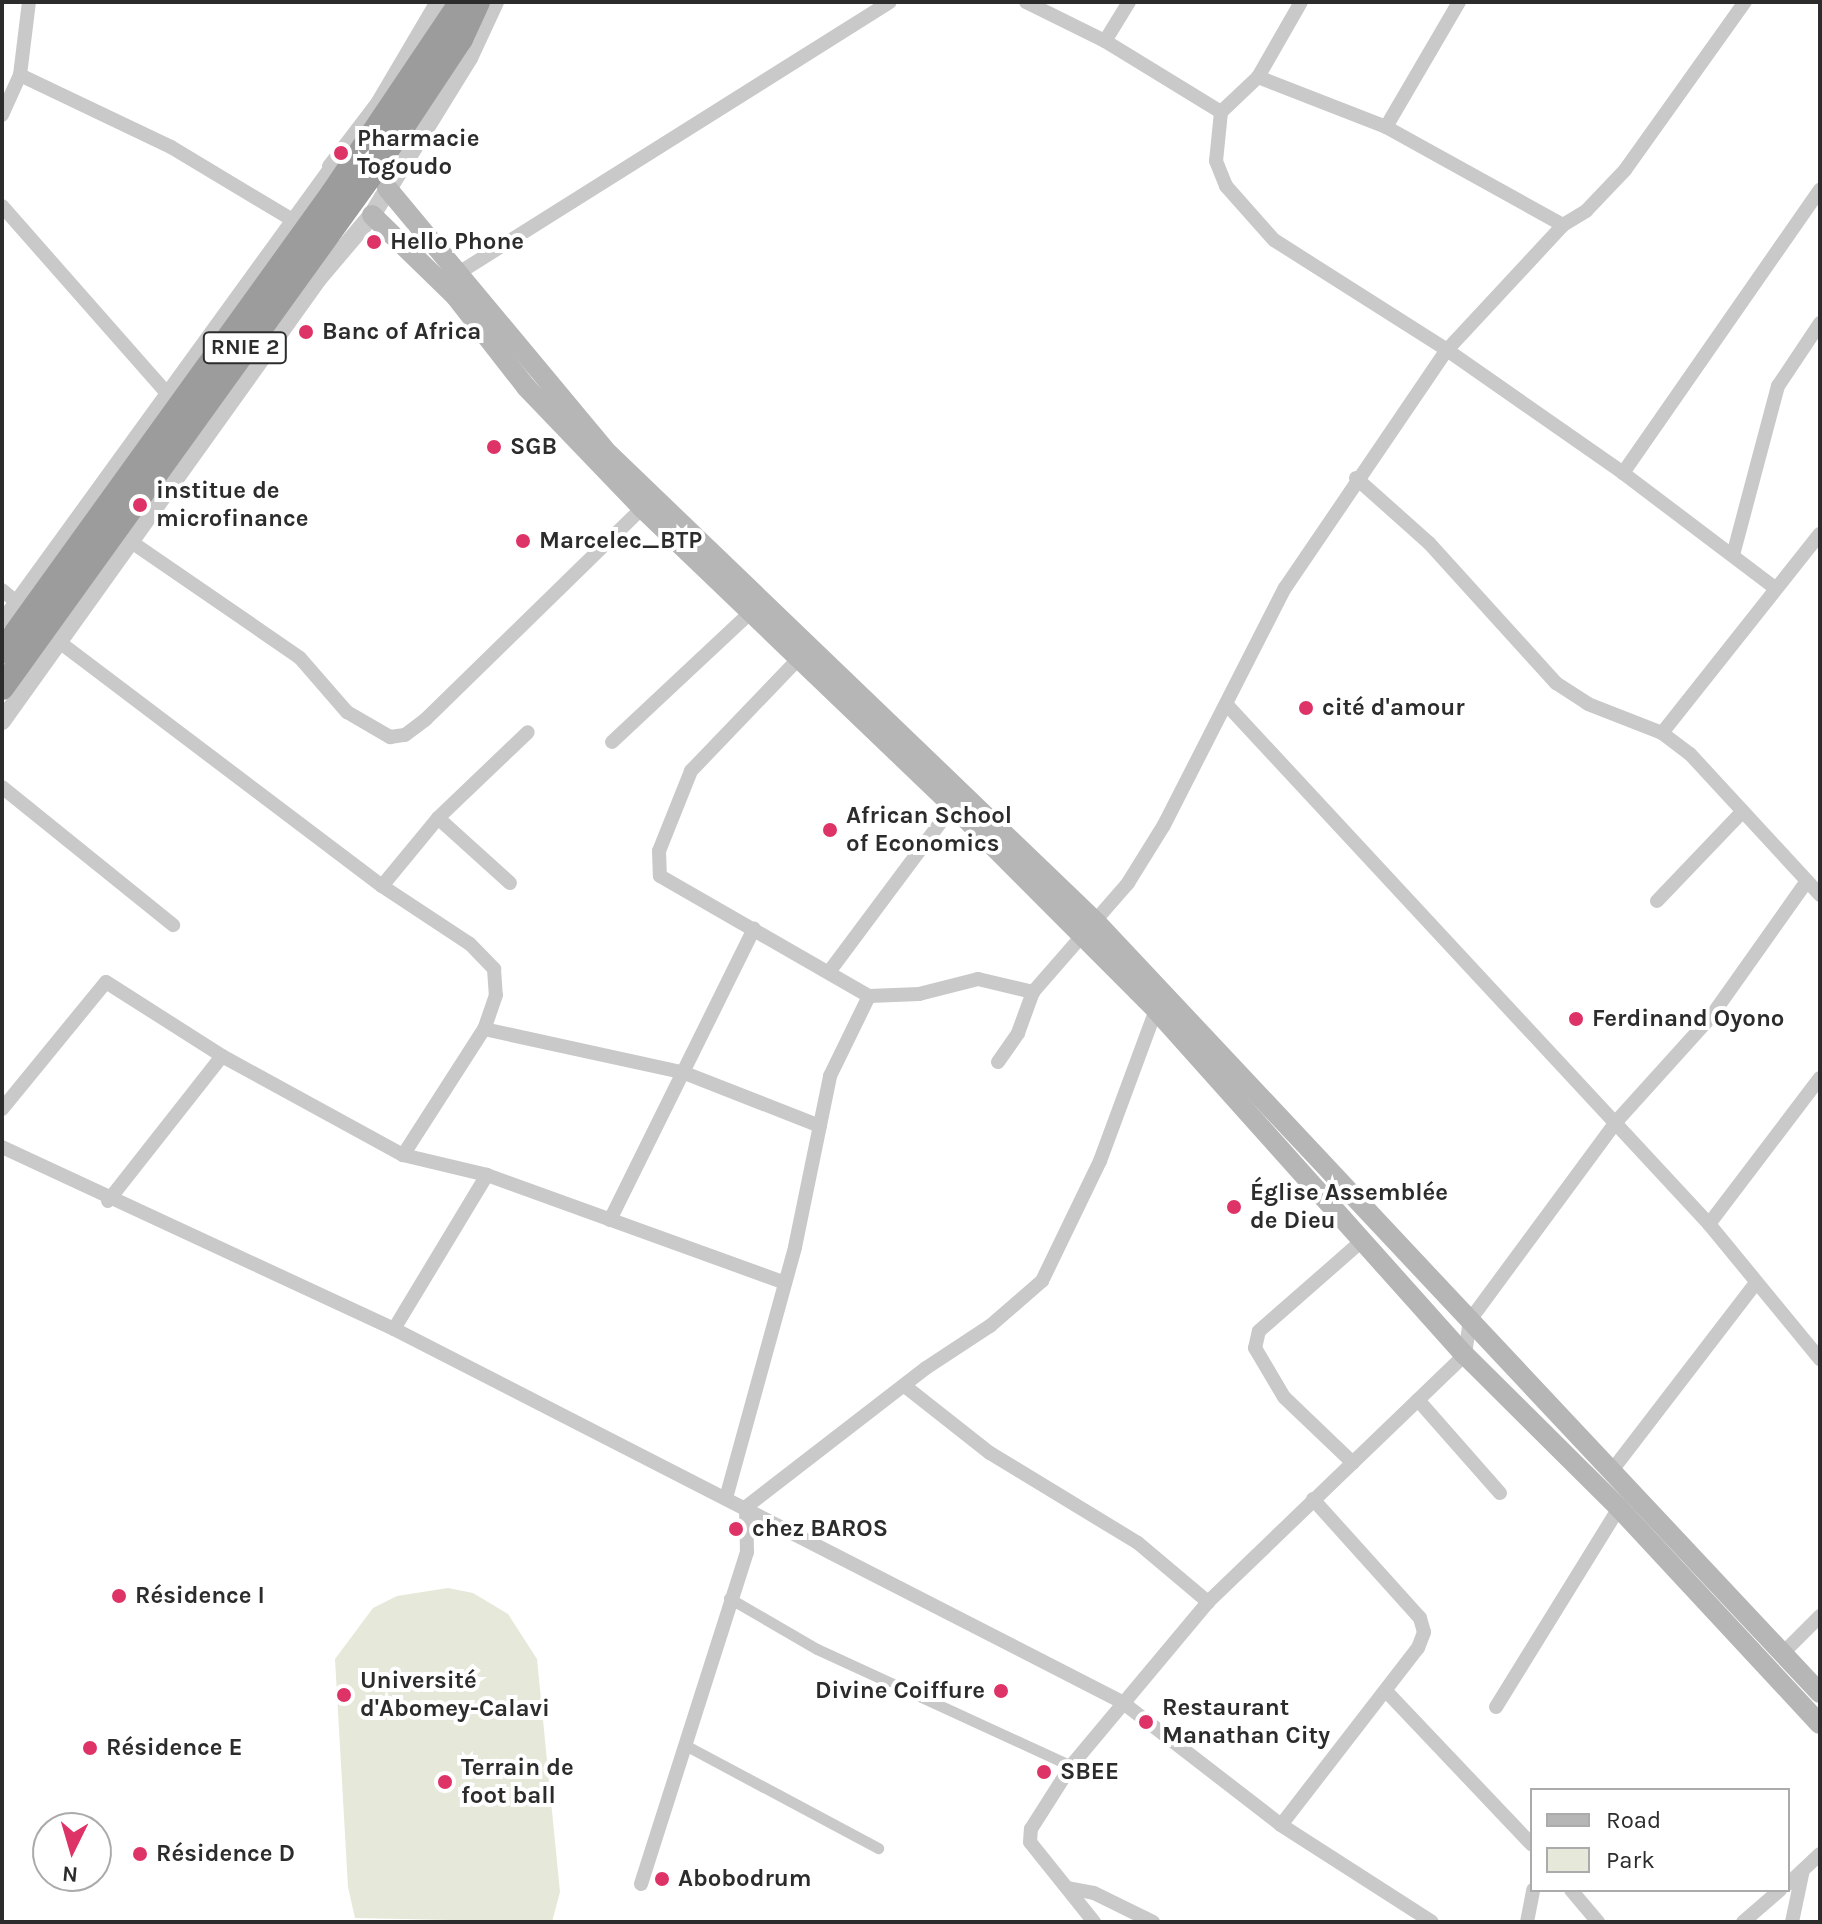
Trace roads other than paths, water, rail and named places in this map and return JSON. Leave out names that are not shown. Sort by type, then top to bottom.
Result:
[{"type":"highway","name":"RNIE 2","points":[[359,176],[461,2]]},
{"type":"highway","name":"RNIE 2","points":[[2,688],[342,200],[461,39],[478,2]]},
{"type":"highway","name":"RNIE 2","points":[[2,652],[342,200]]},
{"type":"main road","points":[[359,176],[457,274],[609,454],[805,653],[1090,930],[1264,1116],[1363,1240],[1465,1355],[1619,1508],[1820,1724]]},
{"type":"main road","points":[[342,200],[456,297],[526,387],[642,508],[750,613],[805,653]]},
{"type":"main road","points":[[1090,930],[1156,1010],[1470,1320],[1610,1473],[1820,1693]]},
{"type":"street","points":[[2,115],[20,75],[29,2]]},
{"type":"street","points":[[359,176],[408,58],[439,2]]},
{"type":"street","points":[[2,721],[318,279],[342,200],[359,176],[469,58],[495,2]]},
{"type":"street","points":[[457,274],[890,2]]},
{"type":"street","points":[[1026,2],[1105,41],[1221,112]]},
{"type":"street","points":[[1105,41],[1129,2]]},
{"type":"street","points":[[1301,2],[1258,77],[1221,112],[1216,161],[1226,186],[1274,240],[1447,350],[1623,473],[1774,587]]},
{"type":"street","points":[[1386,127],[1459,2]]},
{"type":"street","points":[[998,1062],[1018,1033],[1033,992],[1090,930],[1164,825],[1285,588],[1356,478],[1447,350],[1563,225],[1586,211],[1625,170],[1745,2]]},
{"type":"street","points":[[20,75],[171,147],[291,219]]},
{"type":"street","points":[[1258,77],[1386,127],[1563,225]]},
{"type":"street","points":[[1623,473],[1820,190]]},
{"type":"street","points":[[2,621],[291,219],[342,200]]},
{"type":"street","points":[[2,206],[168,394]]},
{"type":"street","points":[[1733,555],[1778,386],[1820,323]]},
{"type":"street","points":[[1356,478],[1429,543],[1556,683],[1588,704],[1662,733],[1690,754],[1820,895]]},
{"type":"street","points":[[130,541],[300,658],[347,712],[390,737],[405,735],[426,719],[642,508]]},
{"type":"street","points":[[1662,733],[1774,587],[1820,534]]},
{"type":"street","points":[[2,590],[15,601]]},
{"type":"street","points":[[612,742],[750,613]]},
{"type":"street","points":[[58,641],[382,886],[470,944],[494,969],[496,995],[484,1029],[403,1155]]},
{"type":"street","points":[[805,653],[691,771],[655,867],[667,882],[869,996],[910,996],[978,979],[1033,992]]},
{"type":"street","points":[[1227,705],[1709,1224],[1755,1284],[1820,1359]]},
{"type":"street","points":[[382,886],[438,818],[528,732]]},
{"type":"street","points":[[2,787],[173,925]]},
{"type":"street","points":[[829,972],[958,799]]},
{"type":"street","points":[[1657,901],[1743,811]]},
{"type":"street","points":[[438,818],[510,883]]},
{"type":"street","points":[[1094,1922],[1030,1842],[1031,1829],[1071,1766],[1208,1602],[1465,1355],[1470,1320],[1615,1123],[1710,1018],[1807,881]]},
{"type":"street","points":[[610,1220],[754,929]]},
{"type":"street","points":[[2,1109],[106,982],[222,1056],[403,1155],[487,1175],[785,1283]]},
{"type":"street","points":[[726,1498],[785,1283],[830,1076],[869,996]]},
{"type":"street","points":[[746,1507],[990,1326],[1049,1270],[1100,1161],[1156,1010]]},
{"type":"street","points":[[484,1029],[682,1072],[820,1126]]},
{"type":"street","points":[[108,1201],[222,1056]]},
{"type":"street","points":[[1709,1224],[1820,1078]]},
{"type":"street","points":[[2,1147],[108,1201],[394,1329],[1122,1702],[1281,1825],[1432,1922]]},
{"type":"street","points":[[394,1329],[487,1175]]},
{"type":"street","points":[[1353,1463],[1284,1397],[1255,1348],[1259,1331],[1363,1240]]},
{"type":"street","points":[[1610,1473],[1755,1284]]},
{"type":"street","points":[[906,1387],[990,1453],[1138,1543],[1208,1602]]},
{"type":"street","points":[[1418,1400],[1500,1493]]},
{"type":"street","points":[[1281,1825],[1418,1648],[1424,1632],[1420,1618],[1313,1499]]},
{"type":"street","points":[[641,1884],[729,1598],[747,1552],[746,1507]]},
{"type":"street","points":[[1496,1707],[1619,1508]]},
{"type":"street","points":[[729,1598],[830,1655],[1071,1766]]},
{"type":"street","points":[[1784,1652],[1820,1616]]},
{"type":"street","points":[[1386,1691],[1530,1843]]},
{"type":"street","points":[[685,1745],[878,1848]]},
{"type":"street","points":[[1790,1882],[1820,1854]]},
{"type":"street","points":[[1792,1922],[1803,1870]]},
{"type":"street","points":[[1068,1888],[1094,1893],[1153,1922]]},
{"type":"street","points":[[1527,1922],[1533,1892]]},
{"type":"street","points":[[1573,1892],[1598,1922]]},
{"type":"street","points":[[1743,1922],[1778,1892]]},
{"type":"place","name":"Pharmacie Togoudo","points":[[341,153]]},
{"type":"place","name":"Hello Phone","points":[[374,242]]},
{"type":"place","name":"Banc of Africa","points":[[306,332]]},
{"type":"place","name":"SGB","points":[[494,447]]},
{"type":"place","name":"institue de microfinance","points":[[140,505]]},
{"type":"place","name":"Marcelec_BTP","points":[[523,541]]},
{"type":"place","name":"cité d'amour","points":[[1306,708]]},
{"type":"place","name":"African School of Economics","points":[[830,830]]},
{"type":"place","name":"Ferdinand Oyono","points":[[1576,1019]]},
{"type":"place","name":"Église Assemblée de Dieu","points":[[1234,1207]]},
{"type":"place","name":"chez BAROS","points":[[736,1529]]},
{"type":"place","name":"Résidence I","points":[[119,1596]]},
{"type":"place","name":"Divine Coiffure","points":[[1001,1691]]},
{"type":"place","name":"Université d'Abomey-Calavi","points":[[344,1695]]},
{"type":"place","name":"Restaurant Manathan City","points":[[1146,1722]]},
{"type":"place","name":"Résidence E","points":[[90,1748]]},
{"type":"place","name":"SBEE","points":[[1044,1772]]},
{"type":"place","name":"Terrain de foot ball","points":[[445,1782]]},
{"type":"place","name":"Résidence D","points":[[140,1854]]},
{"type":"place","name":"Abobodrum","points":[[662,1879]]}]
